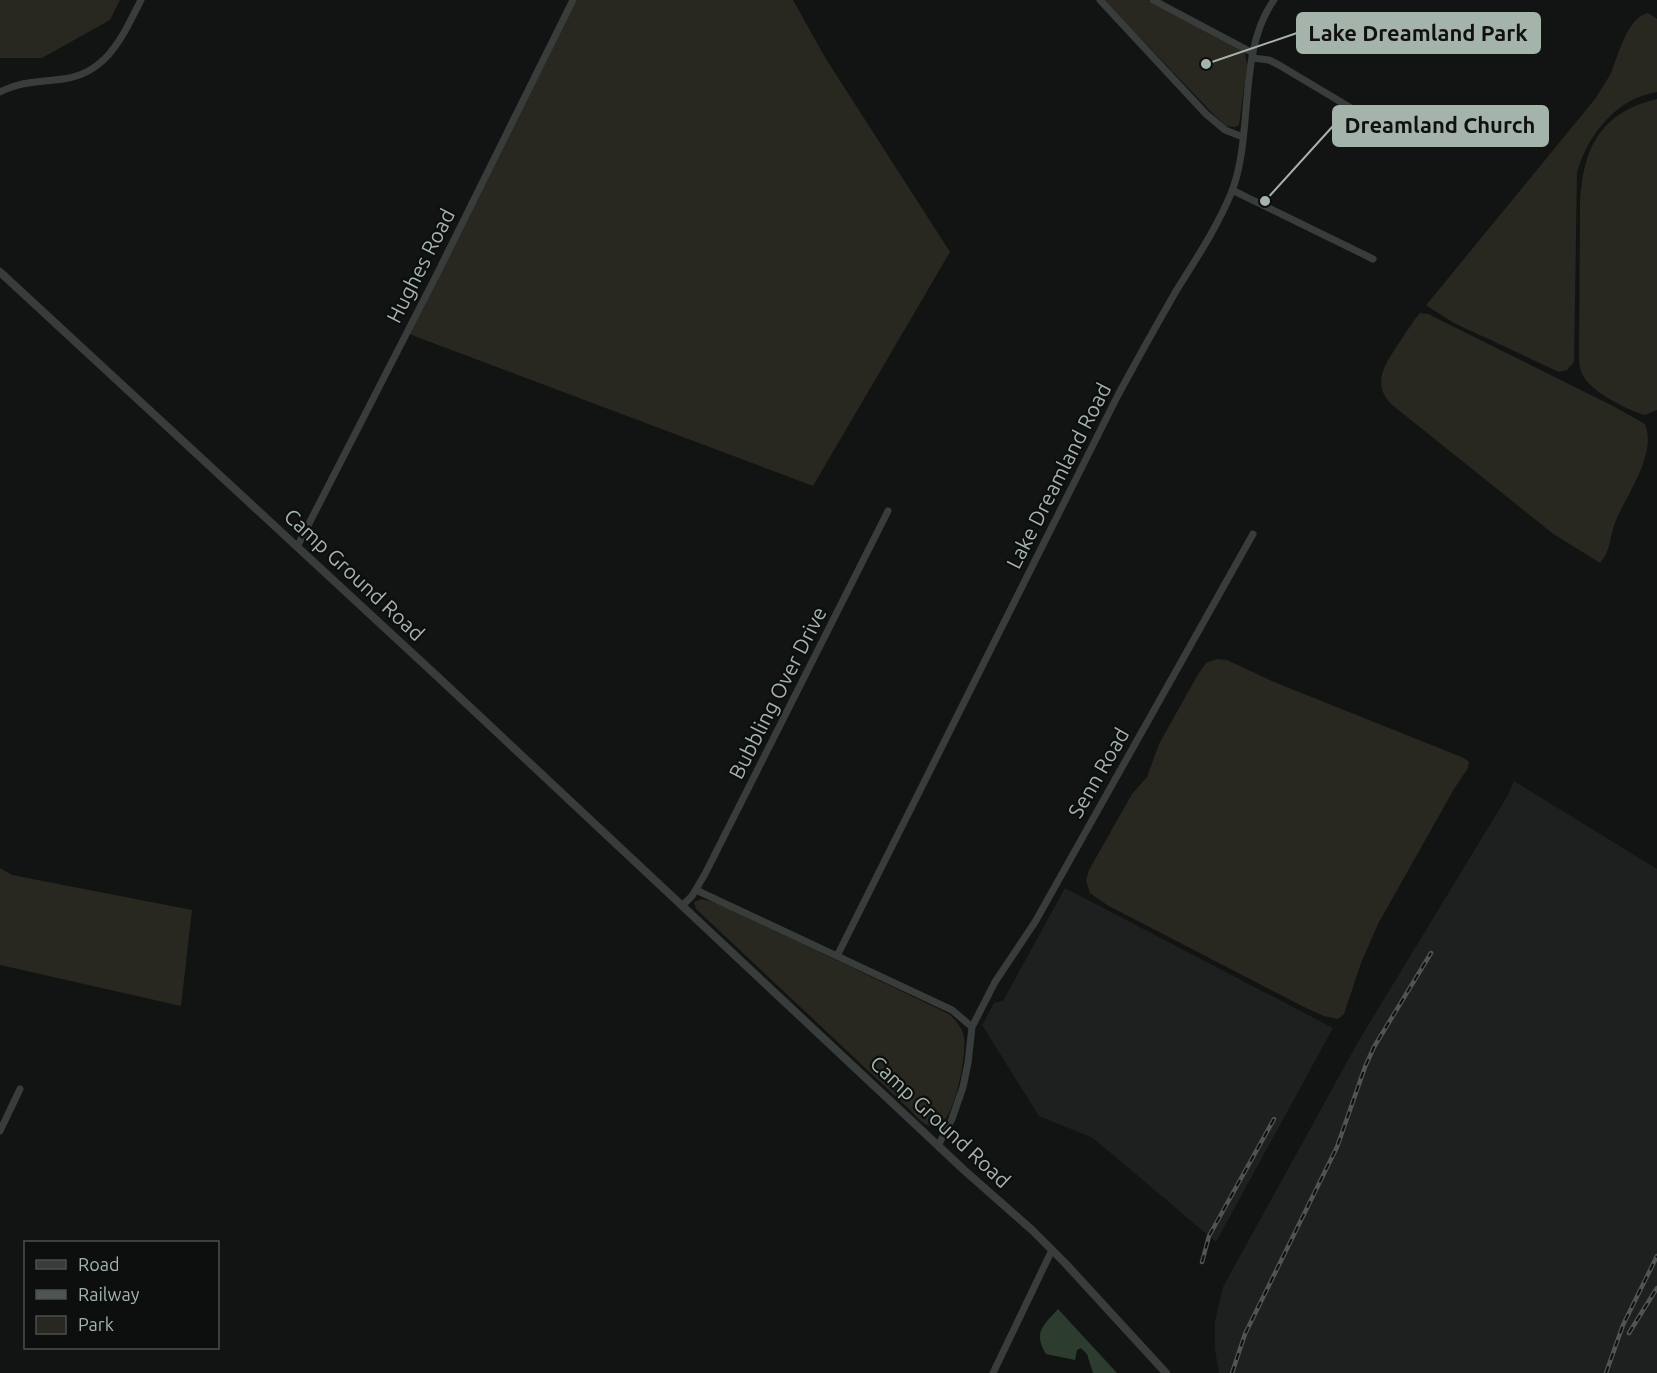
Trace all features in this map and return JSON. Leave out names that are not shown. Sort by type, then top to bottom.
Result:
[{"type":"street","points":[[0,92],[17,84],[66,79],[83,74],[97,66],[114,50],[141,0]]},
{"type":"street","name":"Hughes Road","points":[[297,547],[438,273],[573,0]]},
{"type":"street","points":[[1100,0],[1206,114],[1225,130],[1242,137]]},
{"type":"street","points":[[1153,0],[1253,55],[1279,65],[1371,120]]},
{"type":"street","name":"Lake Dreamland Road","points":[[837,956],[1118,395],[1152,332],[1198,256],[1232,190],[1253,55],[1263,18],[1274,0]]},
{"type":"street","points":[[1232,190],[1373,259]]},
{"type":"street","name":"Camp Ground Road","points":[[0,272],[1052,1250],[1166,1373]]},
{"type":"street","name":"Bubbling Over Drive","points":[[696,890],[888,511]]},
{"type":"street","name":"Senn Road","points":[[972,1027],[995,982],[1035,922],[1253,534]]},
{"type":"street","points":[[682,906],[696,890],[952,1010],[972,1027],[963,1087],[952,1119],[938,1146]]},
{"type":"street","points":[[0,1131],[20,1089]]},
{"type":"street","points":[[993,1373],[1052,1250]]},
{"type":"shaded area","points":[[1514,781],[1657,869],[1657,1373],[1219,1373],[1215,1350],[1215,1321],[1223,1287],[1358,1042],[1508,795]]},
{"type":"shaded area","points":[[1065,888],[1333,1028],[1216,1242],[1093,1138],[1039,1116],[982,1025],[994,1003],[1003,1001]]},
{"type":"shaded area","points":[[1058,1309],[1117,1373],[1093,1373],[1087,1354],[1081,1348],[1077,1350],[1075,1360],[1046,1354],[1040,1335],[1044,1325]]},
{"type":"green space","points":[[0,0],[120,0],[110,20],[42,58],[0,58]]},
{"type":"green space","points":[[576,0],[793,0],[826,59],[950,252],[813,486],[409,334]]},
{"type":"green space","points":[[1104,0],[1147,0],[1245,52],[1247,66],[1239,125],[1226,126],[1216,117]]},
{"type":"green space","points":[[1648,13],[1657,19],[1657,92],[1629,102],[1605,121],[1588,146],[1577,173],[1574,362],[1567,370],[1559,372],[1454,323],[1427,304],[1595,99],[1610,75],[1629,30],[1634,22]]},
{"type":"green space","points":[[1657,99],[1657,410],[1645,415],[1620,405],[1594,388],[1583,376],[1579,365],[1580,207],[1585,168],[1597,137],[1620,114],[1637,105]]},
{"type":"green space","points":[[1420,313],[1428,314],[1645,424],[1648,435],[1647,447],[1640,473],[1616,520],[1604,559],[1600,563],[1552,533],[1391,404],[1385,396],[1381,380],[1386,364]]},
{"type":"green space","points":[[1217,659],[1227,660],[1274,682],[1464,758],[1469,762],[1468,768],[1378,924],[1361,963],[1344,1014],[1338,1019],[1324,1016],[1304,1007],[1107,905],[1090,893],[1086,881],[1089,870],[1132,794],[1147,777],[1159,744],[1197,676],[1206,663]]},
{"type":"green space","points":[[0,868],[12,875],[192,910],[181,1006],[0,965]]},
{"type":"green space","points":[[701,899],[717,903],[949,1014],[962,1030],[964,1057],[954,1101],[943,1123],[932,1127],[918,1119],[696,909],[694,902]]},
{"type":"railway","points":[[1232,1373],[1245,1334],[1337,1147],[1374,1047],[1431,953]]},
{"type":"railway","points":[[1202,1262],[1209,1236],[1274,1119]]},
{"type":"railway","points":[[1606,1373],[1623,1325],[1657,1256]]},
{"type":"railway","points":[[1629,1333],[1657,1288]]},
{"type":"place","name":"Lake Dreamland Park","points":[[1206,64]]},
{"type":"place","name":"Dreamland Church","points":[[1265,201]]}]
